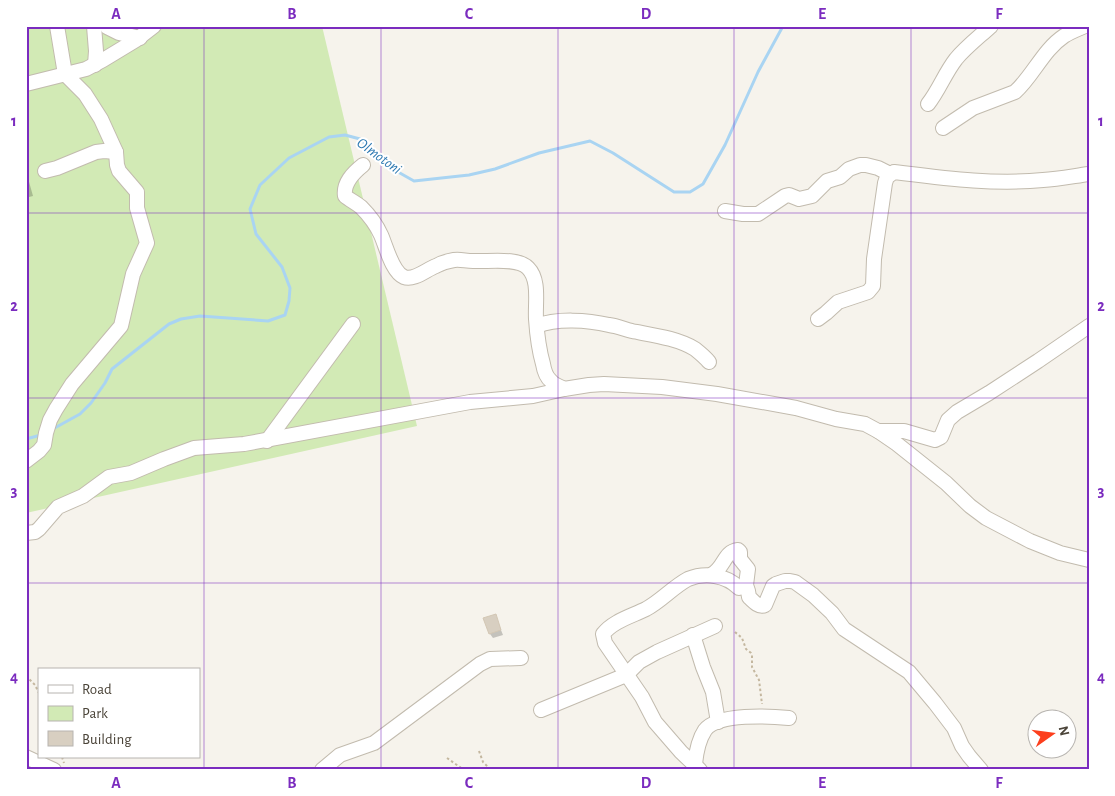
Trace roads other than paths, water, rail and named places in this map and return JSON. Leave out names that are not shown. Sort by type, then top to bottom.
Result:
[{"type":"street","points":[[26,461],[39,452],[44,445],[50,420],[72,384],[121,326],[133,274],[147,243],[137,208],[137,192],[119,171],[116,152],[101,119],[85,94],[65,74],[57,26]]},
{"type":"street","points":[[94,26],[95,65]]},
{"type":"street","points":[[26,84],[81,71],[95,65],[140,38],[154,26]]},
{"type":"street","points":[[928,104],[955,60],[991,26]]},
{"type":"street","points":[[942,128],[973,108],[1014,92],[1058,41],[1085,26]]},
{"type":"street","points":[[106,27],[119,33],[140,38]]},
{"type":"street","points":[[45,171],[96,152],[116,152]]},
{"type":"street","points":[[363,165],[346,185],[344,190],[345,196],[360,206],[372,220],[382,236],[391,259],[400,274],[407,278],[412,277],[434,266],[458,260],[522,263],[530,269],[535,284],[536,326],[546,376],[552,383],[564,389]]},
{"type":"street","points":[[725,211],[758,214],[788,195],[799,199],[812,196],[827,181],[840,178],[849,169],[860,165],[878,168],[890,174]]},
{"type":"street","points":[[818,319],[838,302],[868,292],[873,286],[874,259],[885,183],[890,174],[894,172],[968,181],[1019,182],[1089,174]]},
{"type":"street","points":[[536,326],[553,321],[609,324],[679,342],[694,349],[709,362]]},
{"type":"street","points":[[267,440],[353,324]]},
{"type":"street","points":[[878,431],[904,430],[936,440],[941,437],[948,420],[957,412],[989,393],[1089,326]]},
{"type":"street","points":[[26,533],[39,530],[58,508],[83,496],[109,477],[131,473],[164,458],[194,448],[227,446],[267,440],[470,402],[533,396],[564,389],[604,384],[662,387],[717,394],[796,408],[865,424],[897,444],[986,518],[1030,541],[1060,553],[1089,560]]},
{"type":"street","points":[[712,575],[719,570],[729,553],[733,550],[738,550],[741,560],[748,570],[746,585],[749,597],[759,606],[764,606],[773,586],[785,581],[795,582],[832,613],[844,629],[909,672],[954,728],[962,746],[981,770]]},
{"type":"street","points":[[698,767],[681,752],[655,722],[642,697],[602,636],[604,632],[628,617],[648,608],[687,580],[712,575],[731,581],[739,588]]},
{"type":"street","points":[[541,710],[626,675],[639,662],[657,652],[715,626]]},
{"type":"street","points":[[693,635],[713,692],[718,722]]},
{"type":"street","points":[[322,770],[340,755],[374,743],[480,664],[490,660],[521,658]]},
{"type":"street","points":[[698,767],[696,751],[706,730],[718,722],[743,717],[789,718]]},
{"type":"street","points":[[26,757],[54,770]]},
{"type":"waterway","name":"Olmotoni","points":[[51,430],[80,414],[91,403],[112,369],[169,324],[181,319],[200,316],[268,321],[285,315],[290,288],[282,267],[256,234],[250,209],[260,185],[289,158],[329,137],[345,135],[360,139],[391,168],[414,181],[469,175],[495,169],[539,153],[590,141],[613,153],[674,192],[690,192],[703,184],[725,145],[758,72],[783,26]]},
{"type":"waterway","name":"Olmotoni","points":[[26,439],[41,435]]}]
